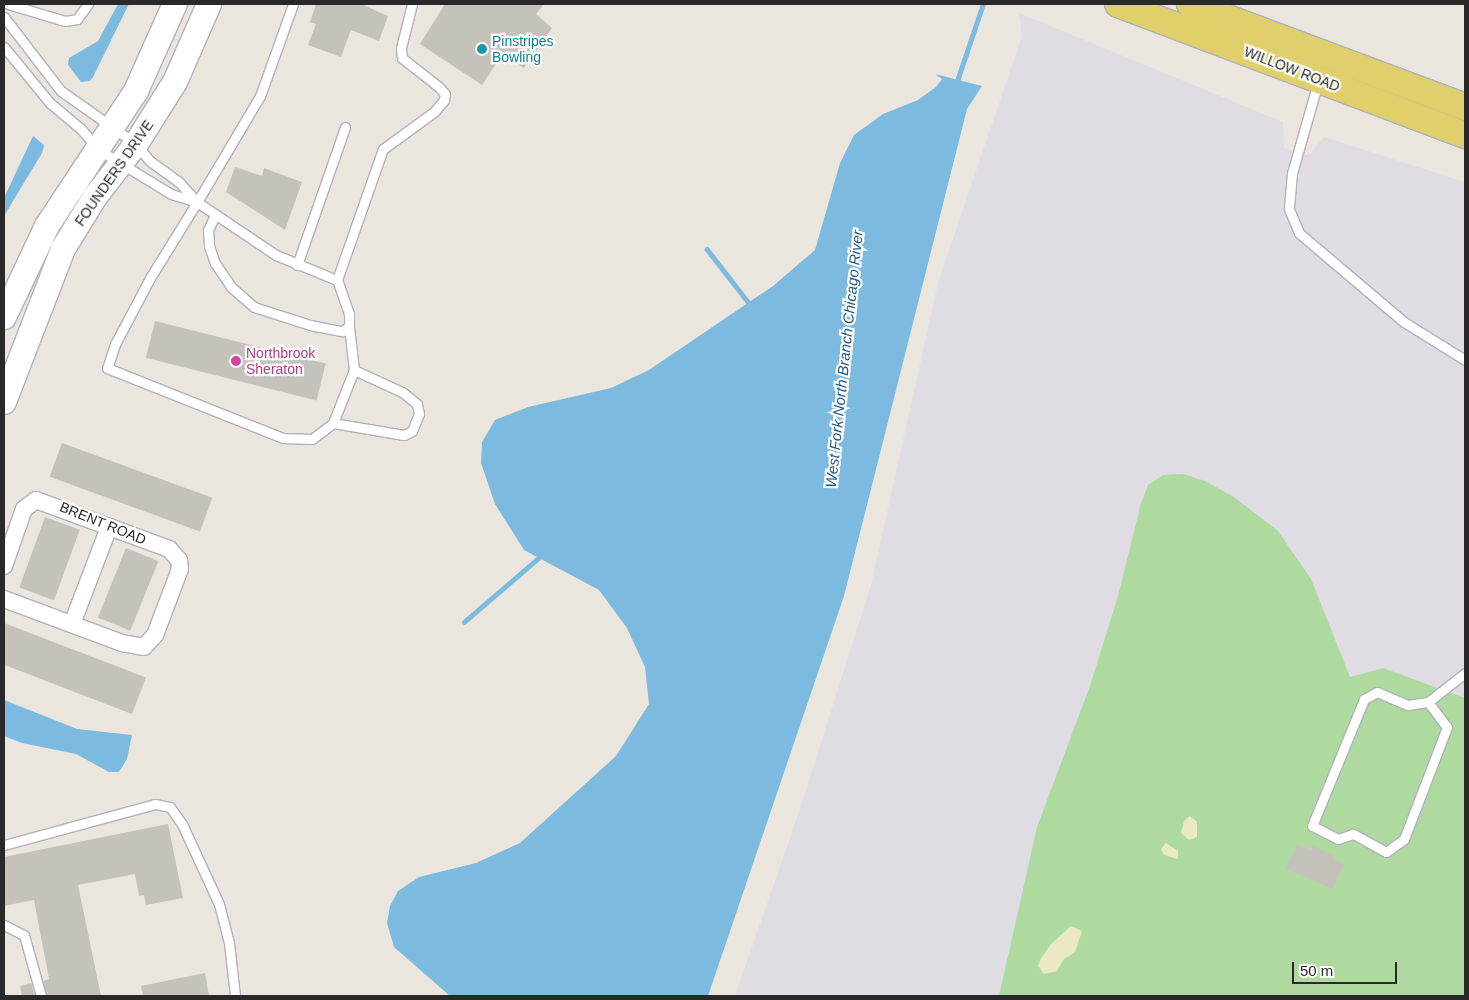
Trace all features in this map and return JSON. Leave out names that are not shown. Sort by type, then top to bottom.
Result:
[{"type":"main road","name":"FOUNDERS DRIVE","points":[[4,317],[47,226],[80,172],[113,128],[151,61],[175,4]]},
{"type":"main road","name":"FOUNDERS DRIVE","points":[[4,402],[63,249],[95,197],[136,144],[179,74],[208,4]]},
{"type":"main road","name":"WILLOW ROAD","points":[[1190,4],[1465,135]]},
{"type":"main road","name":"WILLOW ROAD","points":[[1126,5],[1323,68],[1465,107]]},
{"type":"street","name":"BRENT ROAD","points":[[4,566],[24,509],[29,503],[36,500],[46,500],[175,554],[180,569],[155,636],[144,647],[135,647],[72,624]]},
{"type":"street","points":[[4,599],[72,624],[109,527]]},
{"type":"lane","points":[[8,4],[65,22],[77,19],[88,4]]},
{"type":"lane","points":[[293,4],[260,96],[150,278],[115,344],[106,368],[283,438],[312,439],[333,423],[354,370],[349,314],[337,280],[383,149],[434,112],[444,100],[445,94],[439,87],[402,58],[401,48],[412,4]]},
{"type":"lane","points":[[4,17],[61,91],[136,144],[150,161],[178,181],[197,202],[253,242],[298,265],[337,280]]},
{"type":"lane","points":[[4,47],[50,104],[81,129],[98,150],[171,194],[197,202]]},
{"type":"lane","points":[[1323,68],[1292,172],[1289,209],[1299,233],[1404,322],[1465,360]]},
{"type":"lane","points":[[298,265],[344,126]]},
{"type":"lane","points":[[215,215],[208,230],[209,246],[231,287],[248,304],[329,330],[342,331],[349,327]]},
{"type":"lane","points":[[333,423],[404,435],[412,431],[419,414],[417,404],[402,392],[354,370]]},
{"type":"lane","points":[[1428,702],[1448,727],[1404,839],[1386,852],[1353,834],[1338,839],[1312,826],[1364,699],[1377,692],[1408,705],[1428,702],[1465,673]]},
{"type":"lane","points":[[4,845],[155,804],[170,808],[182,824],[219,904],[229,943],[235,996]]},
{"type":"lane","points":[[4,925],[24,935],[41,996]]},
{"type":"shaded area","points":[[1019,13],[1283,122],[1284,148],[1309,155],[1324,137],[1465,182],[1465,996],[735,996],[800,809],[871,585],[938,283],[1022,36]]},
{"type":"green space","points":[[1183,474],[1205,481],[1234,497],[1278,531],[1311,579],[1350,677],[1383,668],[1465,698],[1465,996],[999,996],[1037,827],[1090,686],[1118,596],[1141,503],[1148,485],[1163,475]]},
{"type":"sand","points":[[1190,816],[1197,822],[1197,837],[1189,840],[1181,833],[1184,821]]},
{"type":"sand","points":[[1166,843],[1178,851],[1178,859],[1164,855],[1161,849]]},
{"type":"sand","points":[[1071,926],[1082,931],[1075,952],[1064,959],[1057,971],[1044,974],[1038,966],[1040,960],[1051,944]]},
{"type":"water","points":[[118,4],[129,4],[93,77],[90,81],[81,82],[68,65],[69,58],[98,41]]},
{"type":"water","points":[[935,74],[982,86],[967,109],[844,596],[708,996],[450,996],[394,947],[387,923],[390,906],[398,891],[419,877],[476,863],[520,843],[616,756],[649,704],[645,667],[627,628],[599,590],[524,550],[495,504],[481,463],[482,442],[495,420],[528,407],[611,388],[649,370],[773,286],[815,250],[840,163],[854,135],[883,114],[918,100],[936,87],[942,79]]},
{"type":"water","points":[[33,136],[44,145],[42,153],[4,216],[4,198]]},
{"type":"water","points":[[4,700],[77,729],[132,735],[127,759],[119,772],[109,772],[76,754],[22,743],[4,736]]},
{"type":"building","points":[[316,4],[361,4],[388,16],[379,41],[351,30],[341,57],[308,45],[316,24],[310,22]]},
{"type":"building","name":"Pinstripes Bowling","points":[[445,4],[544,4],[536,14],[552,28],[524,68],[502,55],[482,85],[420,44]]},
{"type":"building","points":[[235,167],[262,176],[264,168],[302,182],[285,230],[226,192]]},
{"type":"building","name":"Northbrook Sheraton","points":[[155,321],[326,364],[317,400],[146,358]]},
{"type":"building","points":[[62,443],[212,498],[200,532],[50,477]]},
{"type":"building","points":[[45,517],[80,530],[54,600],[19,587]]},
{"type":"building","points":[[126,548],[158,561],[130,631],[98,618]]},
{"type":"building","points":[[4,623],[146,677],[132,714],[4,665]]},
{"type":"building","points":[[168,824],[183,898],[146,905],[144,895],[139,896],[135,874],[78,885],[101,996],[47,996],[43,981],[49,979],[34,900],[4,906],[4,857]]},
{"type":"building","points":[[1297,844],[1311,850],[1313,846],[1335,856],[1334,860],[1344,864],[1333,889],[1286,869]]},
{"type":"building","points":[[205,973],[209,996],[143,996],[141,986]]},
{"type":"building","points":[[31,983],[35,996],[22,996],[20,986]]},
{"type":"waterway","name":"West Fork North Branch Chicago River","points":[[956,84],[983,4]]},
{"type":"waterway","points":[[707,249],[752,307]]},
{"type":"waterway","points":[[464,622],[542,555]]},
{"type":"place","name":"Pinstripes Bowling","points":[[482,49]]},
{"type":"place","name":"Northbrook Sheraton","points":[[236,361]]}]
